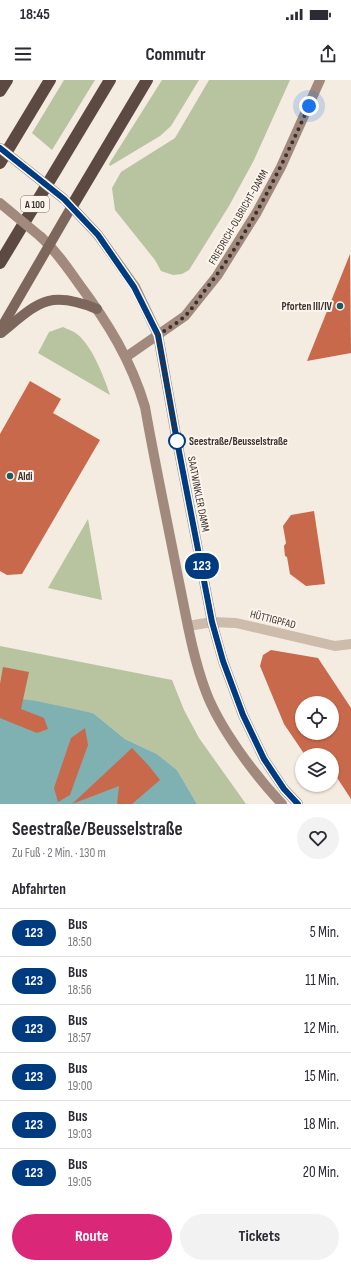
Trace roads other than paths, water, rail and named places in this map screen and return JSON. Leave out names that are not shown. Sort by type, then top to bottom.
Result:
[{"type":"highway","points":[[0,91],[7,80]]},
{"type":"highway","points":[[0,163],[50,80]]},
{"type":"highway","name":"A 100","points":[[0,262],[110,80]]},
{"type":"highway","points":[[68,203],[147,80]]},
{"type":"main road","name":"FRIEDRICH-OLBRICHT-DAMM","points":[[126,358],[185,316],[217,276],[257,212],[281,167],[320,80]]},
{"type":"main road","name":"SAATWINKLER DAMM","points":[[0,148],[68,203],[98,235],[134,287],[158,335],[175,434],[212,622],[223,661],[243,715],[264,759],[284,789],[298,804]]},
{"type":"main road","points":[[0,203],[57,253],[97,309],[126,358],[138,382],[145,407],[188,626],[206,692],[218,718],[266,786],[282,804]]},
{"type":"main road","points":[[0,330],[49,245],[68,203]]},
{"type":"main road","points":[[0,334],[34,306],[44,302],[54,300],[71,300],[97,309]]},
{"type":"street","name":"HÜTTIGPFAD","points":[[188,626],[212,622],[243,624],[335,646],[351,644]]},
{"type":"water","points":[[0,696],[36,701],[93,713],[125,739],[157,754],[177,770],[197,804],[0,804]]},
{"type":"place","name":"Pforten III/IV","points":[[340,306]]},
{"type":"place","name":"Seestraße/Beusselstraße","points":[[177,441]]},
{"type":"place","name":"Aldi","points":[[10,476]]}]
